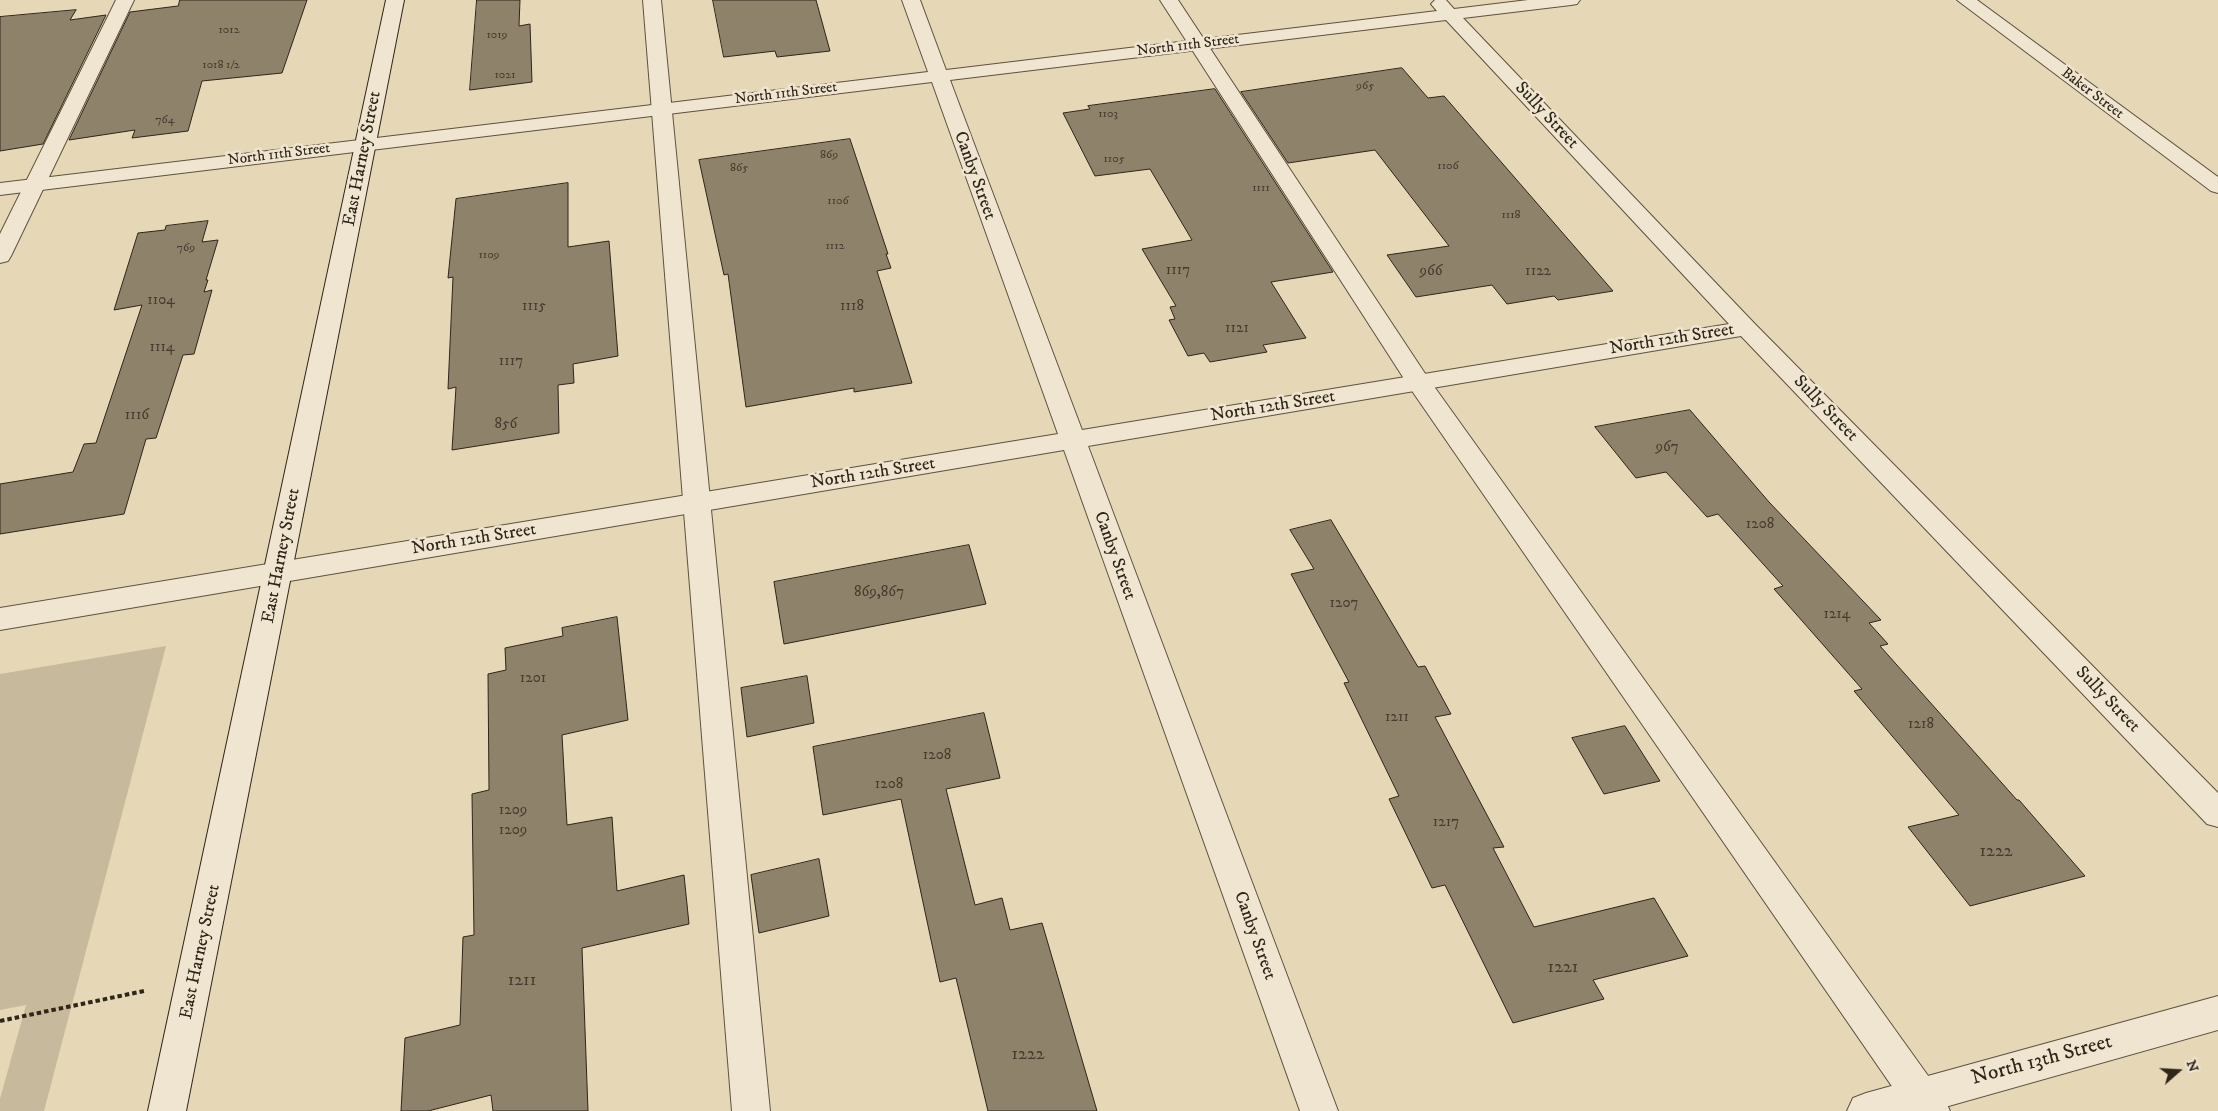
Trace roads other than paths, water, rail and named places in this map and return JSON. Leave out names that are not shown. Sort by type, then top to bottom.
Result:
[{"type":"street","points":[[0,256],[125,0]]},
{"type":"street","name":"East Harney Street","points":[[167,1111],[196,980],[395,0]]},
{"type":"street","points":[[652,0],[751,1111]]},
{"type":"street","name":"Canby Street","points":[[911,0],[1318,1111]]},
{"type":"street","points":[[1169,0],[1419,382],[1926,1103]]},
{"type":"street","name":"North 11th Street","points":[[0,188],[1198,45],[1443,7],[1571,0]]},
{"type":"street","name":"Baker Street","points":[[1966,0],[2218,187]]},
{"type":"street","name":"Sully Street","points":[[1443,7],[1746,328],[2218,814]]},
{"type":"street","name":"North 12th Street","points":[[0,619],[1746,328]]},
{"type":"street","name":"North 13th Street","points":[[1866,1111],[1926,1103],[2218,1013]]}]
